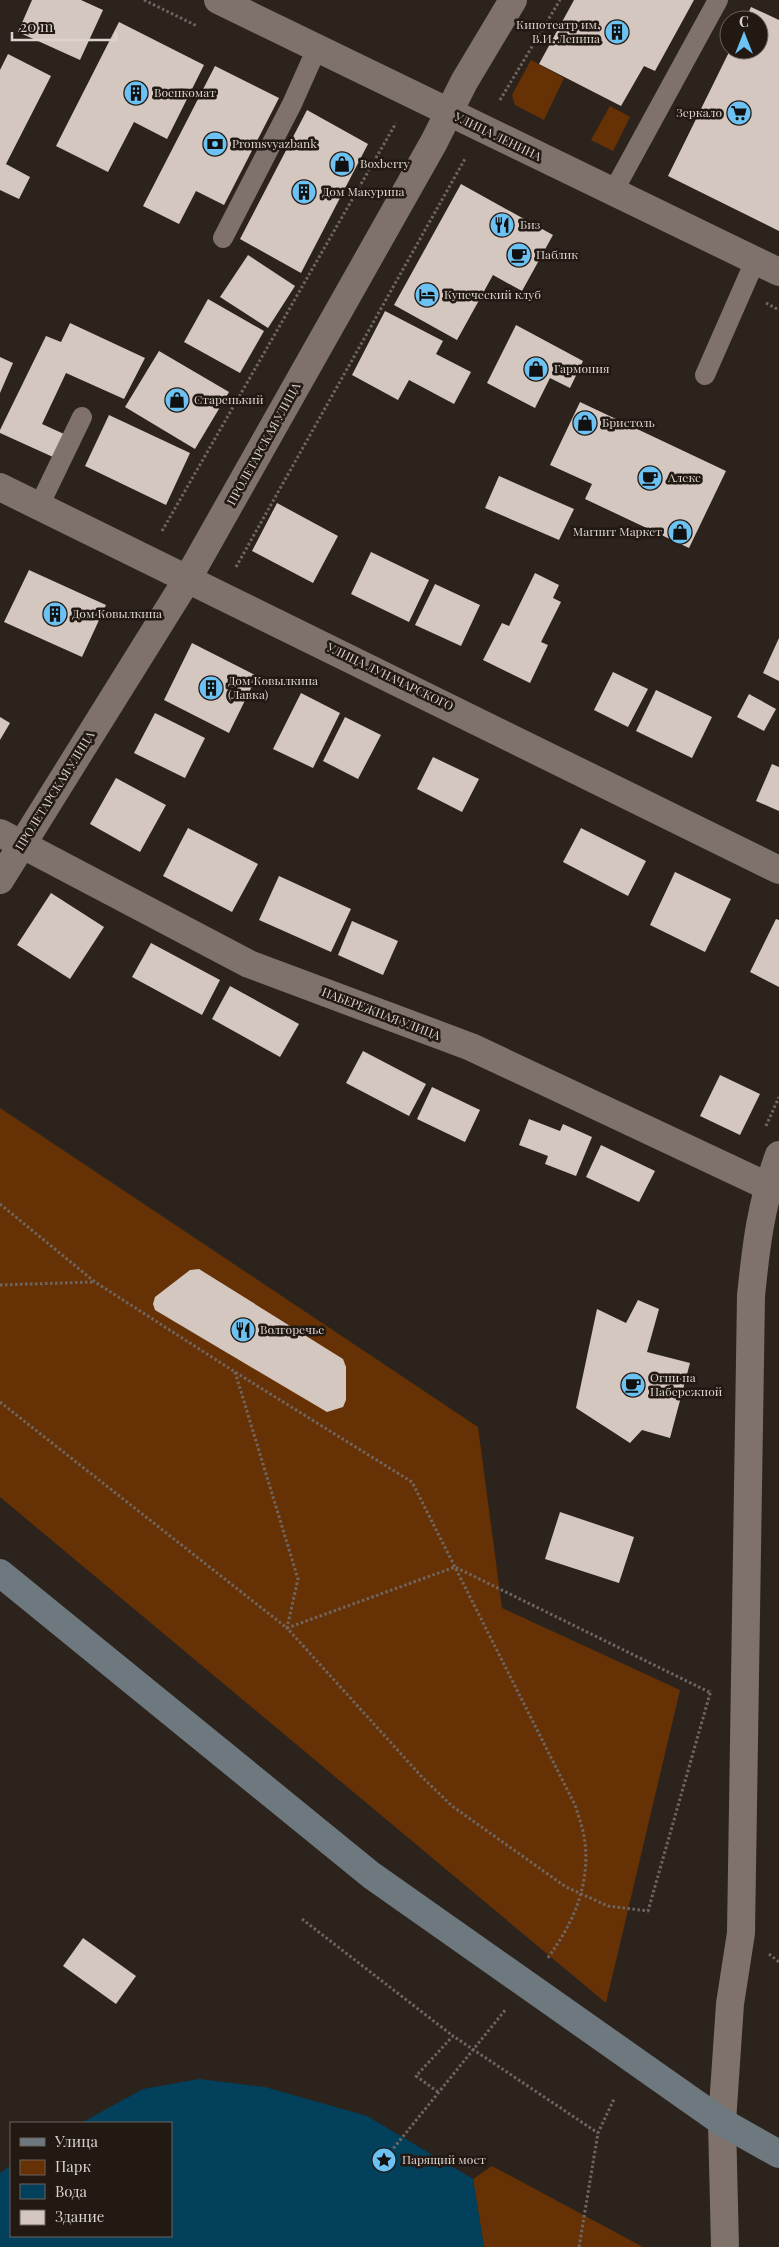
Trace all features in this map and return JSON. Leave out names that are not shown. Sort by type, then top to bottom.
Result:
[{"type":"main road","points":[[0,1573],[371,1875],[722,2122],[779,2154]]},
{"type":"street","name":"УЛИЦА ЛЕНИНА","points":[[218,0],[779,272]]},
{"type":"street","name":"ПРОЛЕТАРСКАЯ УЛИЦА","points":[[0,880],[11,839],[188,578],[434,142],[464,82],[513,0]]},
{"type":"street","name":"УЛИЦА ЛУНАЧАРСКОГО","points":[[0,487],[779,870]]},
{"type":"street","name":"НАБЕРЕЖНАЯ УЛИЦА","points":[[11,839],[249,964],[471,1048],[767,1186]]},
{"type":"street","points":[[725,2247],[722,2122],[730,2004],[741,1933],[751,1296],[757,1235],[767,1186],[779,1155]]},
{"type":"lane","points":[[613,192],[718,0]]},
{"type":"lane","points":[[223,238],[292,104],[317,48]]},
{"type":"lane","points":[[705,374],[755,261]]},
{"type":"lane","points":[[39,506],[82,417]]},
{"type":"path","points":[[500,100],[560,0]]},
{"type":"path","points":[[147,558],[397,123]]},
{"type":"path","points":[[220,594],[466,157]]},
{"type":"path","points":[[0,1204],[95,1282],[412,1482],[576,1805],[585,1843],[585,1878],[576,1912],[563,1938],[545,1962]]},
{"type":"path","points":[[0,1285],[95,1282]]},
{"type":"path","points":[[235,1372],[298,1579],[287,1628]]},
{"type":"path","points":[[0,1402],[287,1628],[422,1777],[452,1806],[566,1888],[608,1906],[648,1911],[690,1761]]},
{"type":"path","points":[[287,1628],[455,1567],[710,1693]]},
{"type":"path","points":[[302,1919],[453,2036],[598,2133]]},
{"type":"path","points":[[384,2160],[508,2007]]},
{"type":"path","points":[[438,2092],[416,2076],[453,2036]]},
{"type":"path","points":[[579,2247],[598,2133],[614,2099]]},
{"type":"green space","points":[[531,60],[564,78],[544,120],[515,105],[512,95]]},
{"type":"green space","points":[[610,106],[630,117],[613,151],[591,140]]},
{"type":"green space","points":[[0,1108],[478,1427],[502,1608],[680,1690],[606,2003],[0,1497]]},
{"type":"green space","points":[[492,2166],[643,2247],[484,2247],[473,2179]]},
{"type":"water","points":[[199,2079],[265,2087],[367,2116],[473,2179],[484,2247],[0,2247],[0,2173],[10,2166],[10,2237],[172,2237],[172,2122],[83,2122],[143,2089]]},
{"type":"building","points":[[32,0],[81,0],[103,10],[80,60],[18,32]]},
{"type":"building","name":"Кинотеатр им. В.И. Ленина","points":[[574,0],[694,0],[655,71],[644,66],[621,106],[539,64]]},
{"type":"building","name":"Зеркало","points":[[769,15],[779,20],[779,231],[668,176],[725,60],[769,60]]},
{"type":"building","name":"Военкомат","points":[[119,22],[204,65],[167,139],[134,122],[108,172],[56,146]]},
{"type":"building","points":[[8,54],[51,76],[6,164],[30,177],[19,199],[0,190],[0,70]]},
{"type":"building","name":"Promsvyazbank","points":[[215,66],[279,98],[224,205],[196,191],[179,224],[143,206]]},
{"type":"building","name":"Дом Макурина","points":[[307,110],[368,144],[301,273],[240,239]]},
{"type":"building","name":"Купеческий клуб","points":[[461,184],[553,235],[522,291],[493,275],[457,340],[394,305]]},
{"type":"building","points":[[248,255],[295,286],[268,328],[220,297]]},
{"type":"building","points":[[208,299],[264,331],[240,373],[184,342]]},
{"type":"building","points":[[385,311],[443,341],[436,354],[471,372],[454,404],[409,380],[398,400],[352,375]]},
{"type":"building","points":[[70,323],[145,358],[124,399],[66,373],[42,424],[64,434],[53,457],[0,433],[0,430],[46,336],[61,342]]},
{"type":"building","name":"Гармония","points":[[516,325],[583,361],[570,388],[550,378],[535,408],[487,383]]},
{"type":"building","name":"Старенький","points":[[159,351],[229,392],[195,449],[125,407]]},
{"type":"building","points":[[0,357],[13,363],[0,393]]},
{"type":"building","name":"Алекс","points":[[580,402],[726,471],[689,548],[585,499],[592,484],[550,465]]},
{"type":"building","points":[[109,415],[190,453],[166,505],[85,466]]},
{"type":"building","points":[[499,476],[574,509],[559,540],[485,508]]},
{"type":"building","points":[[277,503],[338,536],[313,583],[252,551]]},
{"type":"building","points":[[371,552],[429,580],[409,622],[351,594]]},
{"type":"building","name":"Дом Ковылкина","points":[[29,570],[106,605],[82,657],[4,622]]},
{"type":"building","points":[[535,573],[559,585],[553,598],[561,602],[541,642],[548,645],[530,683],[483,660],[502,623],[509,626]]},
{"type":"building","points":[[435,584],[480,605],[461,646],[415,625]]},
{"type":"building","points":[[779,638],[779,681],[763,673]]},
{"type":"building","name":"Дом Ковылкина (Лавка)","points":[[192,643],[257,676],[229,733],[164,700]]},
{"type":"building","points":[[613,672],[648,689],[628,727],[594,710]]},
{"type":"building","points":[[656,690],[712,717],[692,758],[636,731]]},
{"type":"building","points":[[301,693],[340,713],[313,768],[273,749]]},
{"type":"building","points":[[749,694],[776,709],[764,731],[737,717]]},
{"type":"building","points":[[155,713],[205,738],[185,778],[134,753]]},
{"type":"building","points":[[0,717],[10,723],[0,740]]},
{"type":"building","points":[[345,717],[381,735],[358,779],[323,761]]},
{"type":"building","points":[[433,757],[479,779],[462,812],[417,789]]},
{"type":"building","points":[[772,764],[779,767],[779,811],[756,801]]},
{"type":"building","points":[[116,778],[166,805],[140,852],[90,824]]},
{"type":"building","points":[[188,828],[258,864],[232,912],[163,876]]},
{"type":"building","points":[[581,828],[646,861],[628,896],[563,862]]},
{"type":"building","points":[[675,872],[731,899],[705,952],[650,925]]},
{"type":"building","points":[[279,876],[351,909],[331,952],[259,920]]},
{"type":"building","points":[[51,893],[104,927],[70,979],[17,945]]},
{"type":"building","points":[[776,919],[779,920],[779,987],[750,972]]},
{"type":"building","points":[[352,921],[398,941],[383,975],[338,955]]},
{"type":"building","points":[[151,943],[220,980],[202,1015],[132,977]]},
{"type":"building","points":[[230,986],[299,1024],[280,1057],[212,1019]]},
{"type":"building","points":[[363,1051],[426,1084],[409,1116],[346,1083]]},
{"type":"building","points":[[720,1075],[760,1094],[740,1135],[700,1116]]},
{"type":"building","points":[[432,1087],[480,1110],[465,1142],[417,1119]]},
{"type":"building","points":[[529,1119],[560,1131],[563,1124],[592,1137],[576,1176],[545,1164],[548,1156],[519,1145]]},
{"type":"building","points":[[601,1145],[655,1171],[639,1202],[586,1177]]},
{"type":"building","points":[[199,1269],[343,1359],[346,1367],[346,1400],[343,1407],[327,1412],[155,1310],[153,1304],[155,1297],[190,1270]]},
{"type":"building","name":"Огни на Набережной","points":[[638,1300],[659,1309],[647,1352],[690,1363],[670,1438],[642,1430],[630,1443],[576,1408],[597,1309],[626,1323]]},
{"type":"building","points":[[560,1512],[634,1537],[619,1583],[545,1559]]},
{"type":"building","points":[[83,1938],[136,1976],[116,2004],[63,1966]]},
{"type":"place","name":"Кинотеатр им. В.И. Ленина","points":[[617,32]]},
{"type":"place","name":"Военкомат","points":[[136,93]]},
{"type":"place","name":"Зеркало","points":[[739,113]]},
{"type":"place","name":"Promsvyazbank","points":[[215,144]]},
{"type":"place","name":"Boxberry","points":[[342,164]]},
{"type":"place","name":"Дом Макурина","points":[[304,192]]},
{"type":"place","name":"Биз","points":[[502,225]]},
{"type":"place","name":"Паблик","points":[[519,255]]},
{"type":"place","name":"Купеческий клуб","points":[[427,295]]},
{"type":"place","name":"Гармония","points":[[536,369]]},
{"type":"place","name":"Старенький","points":[[177,400]]},
{"type":"place","name":"Бристоль","points":[[585,423]]},
{"type":"place","name":"Алекс","points":[[650,478]]},
{"type":"place","name":"Магнит Маркет","points":[[680,532]]},
{"type":"place","name":"Дом Ковылкина","points":[[55,614]]},
{"type":"place","name":"Дом Ковылкина (Лавка)","points":[[211,688]]},
{"type":"place","name":"Волгоречье","points":[[243,1330]]},
{"type":"place","name":"Огни на Набережной","points":[[633,1385]]},
{"type":"place","name":"Парящий мост","points":[[384,2160]]}]
